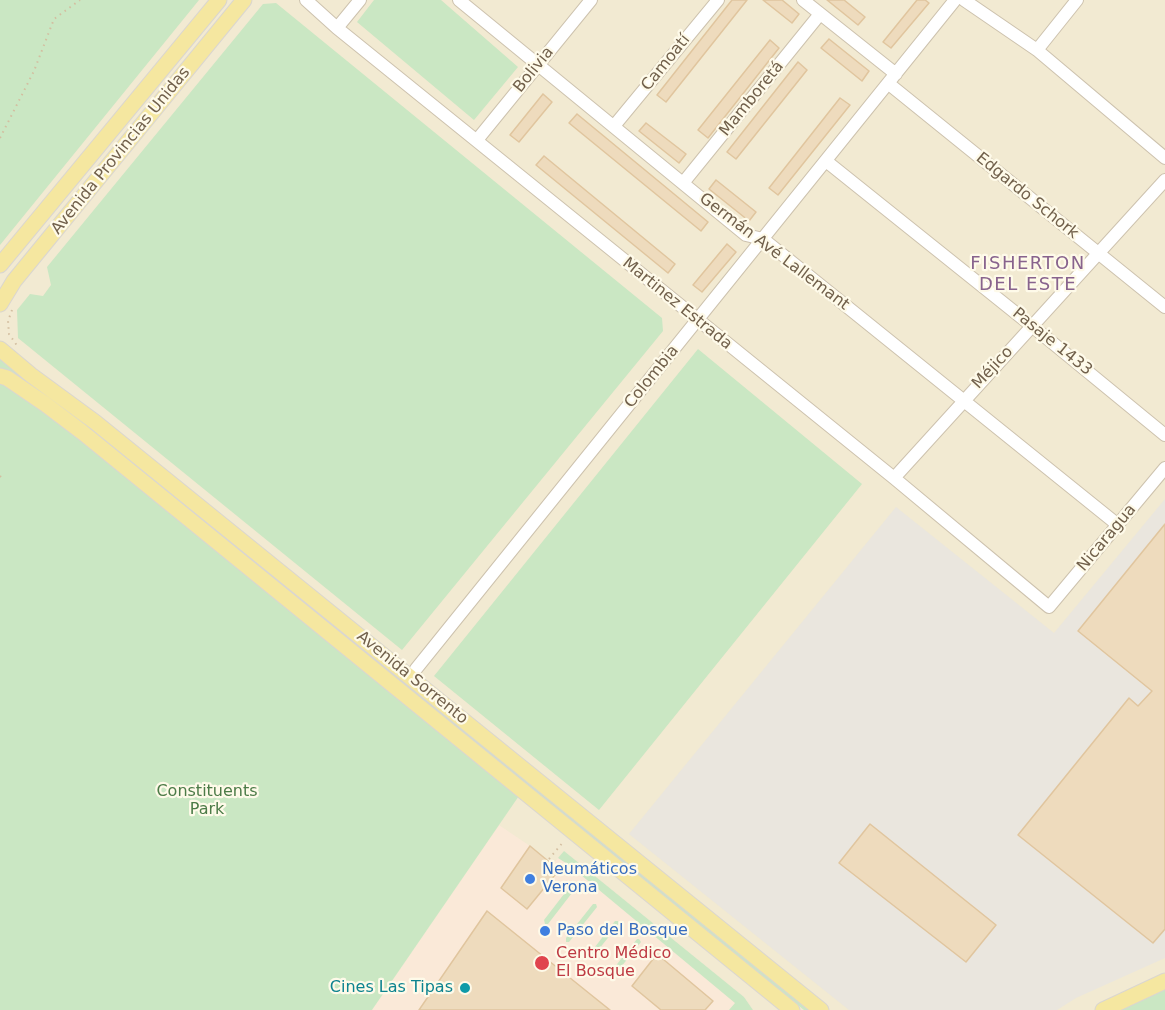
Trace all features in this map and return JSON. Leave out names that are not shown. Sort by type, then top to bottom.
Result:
[{"type":"main road","name":"Avenida Provincias Unidas","points":[[0,265],[219,0]]},
{"type":"main road","name":"Avenida Provincias Unidas","points":[[0,304],[14,281],[244,0]]},
{"type":"main road","name":"Avenida Sorrento","points":[[0,350],[95,422],[821,1010]]},
{"type":"main road","name":"Avenida Sorrento","points":[[0,376],[7,378],[35,397],[82,432],[792,1010]]},
{"type":"main road","points":[[1103,1010],[1165,981]]},
{"type":"street","name":"Martinez Estrada","points":[[306,0],[894,478],[1049,607]]},
{"type":"street","points":[[338,28],[360,0]]},
{"type":"street","name":"Bolivia","points":[[477,140],[591,0]]},
{"type":"street","name":"Camoatí","points":[[614,126],[718,0]]},
{"type":"street","name":"Edgardo Schork","points":[[803,0],[892,79],[1165,307]]},
{"type":"street","name":"Colombia","points":[[416,669],[955,0]]},
{"type":"street","points":[[964,0],[1037,50],[1165,158]]},
{"type":"street","points":[[1037,50],[1077,0]]},
{"type":"street","name":"Germán Avé Lallemant","points":[[466,2],[683,183],[747,234],[763,239],[965,399],[1118,525]]},
{"type":"street","name":"Mamboretá","points":[[683,183],[820,14]]},
{"type":"street","name":"Pasaje 1433","points":[[826,161],[1165,435]]},
{"type":"street","name":"Méjico","points":[[894,478],[1165,180]]},
{"type":"street","name":"Nicaragua","points":[[1049,607],[1165,468]]},
{"type":"path","points":[[0,138],[34,71],[54,19],[80,0]]},
{"type":"path","points":[[549,859],[564,841]]},
{"type":"shaded area","points":[[0,0],[1165,0],[1165,1010],[372,1010],[522,790],[0,376]]},
{"type":"shaded area","points":[[1165,499],[1165,958],[1076,998],[1057,1010],[849,1010],[629,834],[896,507],[1054,633]]},
{"type":"shaded area","name":"Paso del Bosque","points":[[499,825],[530,846],[552,865],[564,851],[744,997],[753,1010],[372,1010]]},
{"type":"green space","points":[[0,0],[199,0],[0,245]]},
{"type":"green space","points":[[374,0],[441,0],[518,67],[474,120],[357,22]]},
{"type":"green space","points":[[276,3],[662,318],[663,331],[402,650],[18,338],[17,310],[30,294],[43,296],[51,285],[47,267],[263,4]]},
{"type":"green space","points":[[698,349],[862,484],[599,810],[434,676]]},
{"type":"green space","points":[[0,355],[810,1010],[804,1010],[72,416],[10,372],[0,368]]},
{"type":"green space","name":"Constituents Park","points":[[0,376],[523,790],[372,1010],[0,1010]]},
{"type":"green space","points":[[564,851],[744,997],[753,1010],[729,1010],[735,1003],[558,858]]},
{"type":"green space","points":[[571,885],[575,889],[548,924],[545,924],[544,920]]},
{"type":"green space","points":[[593,904],[597,907],[569,942],[566,942],[566,938]]},
{"type":"green space","points":[[615,921],[619,924],[591,959],[588,959],[588,956]]},
{"type":"green space","points":[[637,939],[641,942],[613,977],[610,977],[610,973]]},
{"type":"green space","points":[[1165,981],[1165,1010],[1103,1010]]},
{"type":"building","points":[[732,0],[747,0],[666,102],[657,95]]},
{"type":"building","points":[[763,0],[782,0],[799,14],[792,23]]},
{"type":"building","points":[[827,0],[844,0],[865,17],[858,25]]},
{"type":"building","points":[[917,0],[925,0],[929,3],[891,48],[883,42]]},
{"type":"building","points":[[829,39],[869,71],[862,81],[821,48]]},
{"type":"building","points":[[770,40],[779,48],[708,138],[698,130]]},
{"type":"building","points":[[798,62],[807,70],[736,159],[727,152]]},
{"type":"building","points":[[543,94],[552,102],[519,142],[510,135]]},
{"type":"building","points":[[840,98],[850,105],[778,195],[769,188]]},
{"type":"building","points":[[577,114],[708,222],[701,231],[569,123]]},
{"type":"building","points":[[646,123],[686,154],[679,163],[639,131]]},
{"type":"building","points":[[544,156],[675,264],[668,273],[536,165]]},
{"type":"building","points":[[716,180],[756,212],[749,221],[709,189]]},
{"type":"building","points":[[727,244],[736,252],[702,292],[693,285]]},
{"type":"building","points":[[1165,524],[1165,929],[1153,943],[1018,835],[1129,698],[1138,706],[1152,691],[1078,631]]},
{"type":"building","points":[[870,824],[996,925],[966,962],[839,863]]},
{"type":"building","name":"Neumáticos Verona","points":[[530,846],[559,870],[527,909],[501,888]]},
{"type":"building","points":[[487,911],[590,994],[610,1010],[419,1010]]},
{"type":"building","points":[[657,954],[713,1001],[705,1010],[661,1010],[632,986]]},
{"type":"place","name":"Neumáticos Verona","points":[[530,879]]},
{"type":"place","name":"Paso del Bosque","points":[[545,931]]},
{"type":"place","name":"Centro Médico El Bosque","points":[[542,963]]},
{"type":"place","name":"Cines Las Tipas","points":[[465,988]]},
{"type":"district","name":"FISHERTON DEL ESTE","points":[[1028,274]]}]
